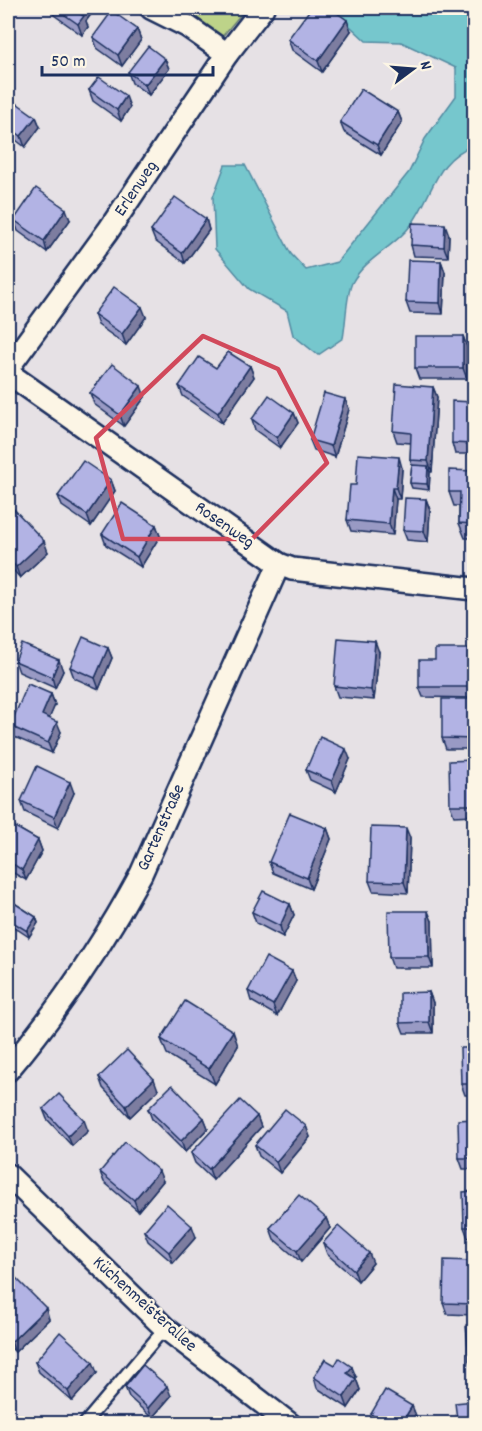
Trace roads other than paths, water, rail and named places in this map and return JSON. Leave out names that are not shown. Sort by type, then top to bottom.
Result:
[{"type":"street","points":[[151,8],[187,26],[227,54]]},
{"type":"street","name":"Erlenweg","points":[[8,368],[108,231],[227,54],[263,8]]},
{"type":"street","name":"Rosenweg","points":[[8,373],[279,564],[292,569],[474,589]]},
{"type":"street","name":"Gartenstraße","points":[[8,1070],[45,1026],[118,916],[141,874],[279,564]]},
{"type":"street","name":"Küchenmeisterallee","points":[[8,1175],[165,1328],[290,1424]]},
{"type":"lane","points":[[84,1424],[165,1328]]},
{"type":"water","points":[[339,8],[474,8],[474,145],[451,159],[436,179],[411,225],[397,240],[364,266],[358,274],[348,295],[343,338],[318,355],[293,335],[287,311],[249,289],[215,249],[213,197],[225,165],[245,165],[291,254],[306,270],[337,262],[409,172],[425,139],[456,96],[456,68],[401,42],[366,41],[337,14]]}]
